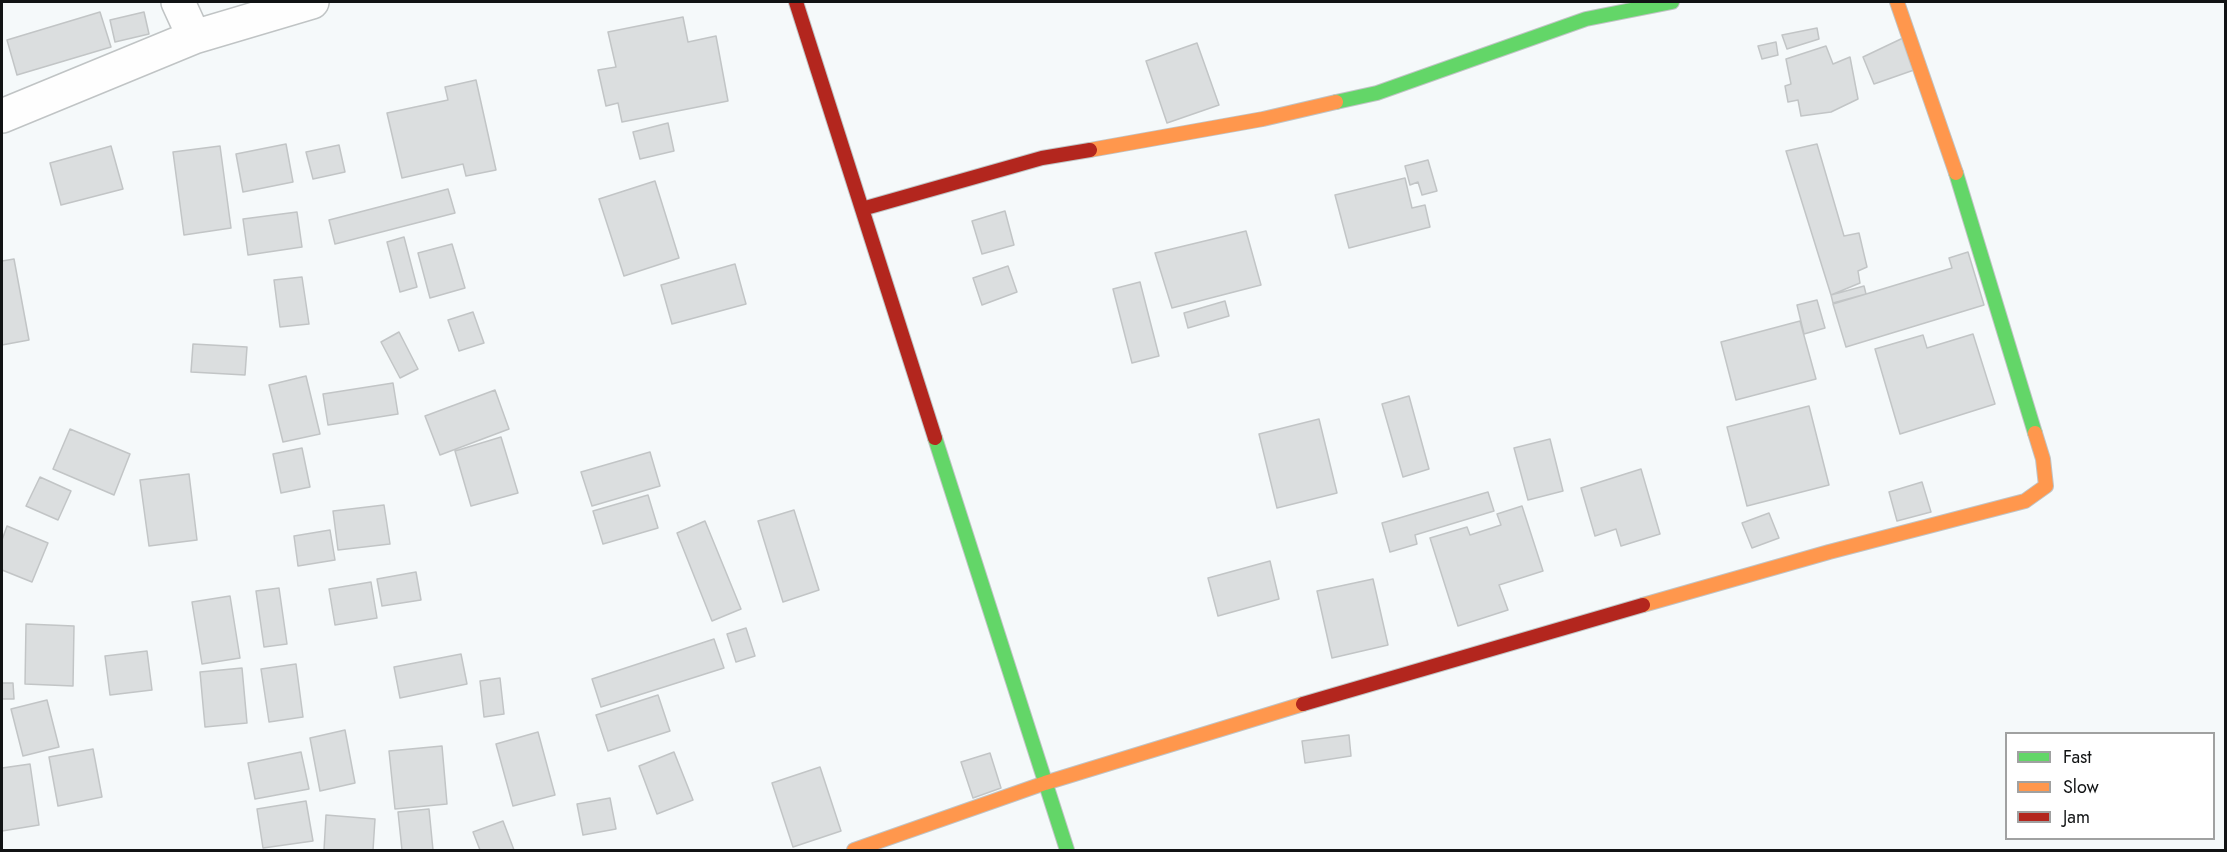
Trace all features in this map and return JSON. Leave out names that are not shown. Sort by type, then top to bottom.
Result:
[{"type":"street","points":[[178,2],[194,37]]},
{"type":"street","points":[[2,116],[194,37],[312,2]]},
{"type":"street","points":[[796,2],[1067,850]]},
{"type":"street","points":[[862,209],[1042,158],[1251,121],[1377,93],[1586,20],[1672,2]]},
{"type":"street","points":[[854,850],[1045,783],[1344,691],[1828,552],[2025,501],[2046,486],[2043,459],[1963,195],[1897,2]]},
{"type":"building","points":[[100,12],[111,47],[17,75],[7,40]]},
{"type":"building","points":[[144,12],[149,34],[115,42],[110,20]]},
{"type":"building","points":[[683,17],[688,42],[716,36],[728,101],[622,122],[618,103],[606,106],[598,70],[616,67],[608,32]]},
{"type":"building","points":[[1817,28],[1819,39],[1787,49],[1782,35]]},
{"type":"building","points":[[1903,38],[1914,70],[1874,84],[1863,57]]},
{"type":"building","points":[[1776,42],[1778,55],[1762,59],[1758,46]]},
{"type":"building","points":[[1197,43],[1219,105],[1167,123],[1146,61]]},
{"type":"building","points":[[1826,46],[1833,64],[1850,57],[1858,99],[1831,112],[1801,116],[1798,100],[1788,102],[1785,86],[1791,84],[1786,59]]},
{"type":"building","points":[[476,80],[496,170],[466,176],[463,164],[402,178],[387,113],[448,100],[445,87]]},
{"type":"building","points":[[668,123],[674,151],[640,159],[633,132]]},
{"type":"building","points":[[286,144],[293,182],[243,192],[236,154]]},
{"type":"building","points":[[1817,144],[1844,236],[1859,233],[1867,267],[1858,271],[1860,283],[1831,295],[1786,151]]},
{"type":"building","points":[[339,145],[345,172],[313,179],[306,152]]},
{"type":"building","points":[[111,146],[123,189],[61,205],[50,163]]},
{"type":"building","points":[[220,146],[231,228],[184,235],[173,152]]},
{"type":"building","points":[[1428,160],[1437,191],[1422,195],[1418,182],[1410,185],[1405,166]]},
{"type":"building","points":[[1405,178],[1412,208],[1425,205],[1430,227],[1349,248],[1335,195]]},
{"type":"building","points":[[655,181],[679,258],[624,276],[599,199]]},
{"type":"building","points":[[448,189],[455,213],[335,244],[329,220]]},
{"type":"building","points":[[1005,211],[1014,245],[982,254],[972,221]]},
{"type":"building","points":[[297,212],[302,247],[248,255],[243,219]]},
{"type":"building","points":[[1246,231],[1261,285],[1172,308],[1155,253]]},
{"type":"building","points":[[404,237],[417,287],[400,292],[387,242]]},
{"type":"building","points":[[452,244],[465,288],[430,298],[418,253]]},
{"type":"building","points":[[1968,252],[1984,305],[1846,347],[1833,304],[1952,268],[1949,258]]},
{"type":"building","points":[[14,259],[29,340],[2,345],[2,261]]},
{"type":"building","points":[[735,264],[746,304],[672,324],[661,285]]},
{"type":"building","points":[[1008,266],[1017,292],[982,305],[973,278]]},
{"type":"building","points":[[302,277],[309,324],[280,327],[274,280]]},
{"type":"building","points":[[1140,282],[1159,356],[1132,363],[1113,289]]},
{"type":"building","points":[[1864,286],[1866,294],[1833,303],[1831,295]]},
{"type":"building","points":[[1817,300],[1825,328],[1804,334],[1797,305]]},
{"type":"building","points":[[1225,301],[1229,316],[1188,328],[1184,313]]},
{"type":"building","points":[[473,312],[484,343],[459,351],[448,320]]},
{"type":"building","points":[[1800,321],[1816,379],[1736,400],[1721,342]]},
{"type":"building","points":[[399,332],[418,369],[400,378],[381,342]]},
{"type":"building","points":[[1973,334],[1995,404],[1900,434],[1875,349],[1923,335],[1927,348]]},
{"type":"building","points":[[193,344],[247,347],[245,375],[191,372]]},
{"type":"building","points":[[306,376],[320,434],[283,442],[269,385]]},
{"type":"building","points":[[393,383],[398,414],[328,425],[323,394]]},
{"type":"building","points":[[495,390],[509,429],[440,455],[425,416]]},
{"type":"building","points":[[1409,396],[1429,469],[1403,477],[1382,404]]},
{"type":"building","points":[[1809,406],[1829,485],[1747,506],[1727,427]]},
{"type":"building","points":[[1319,419],[1337,493],[1277,508],[1259,434]]},
{"type":"building","points":[[70,429],[130,454],[114,495],[53,469]]},
{"type":"building","points":[[501,437],[518,493],[471,506],[455,451]]},
{"type":"building","points":[[1550,439],[1563,491],[1528,500],[1514,448]]},
{"type":"building","points":[[302,448],[310,487],[281,493],[273,454]]},
{"type":"building","points":[[650,452],[660,486],[592,506],[581,472]]},
{"type":"building","points":[[1641,469],[1660,534],[1621,546],[1616,529],[1595,536],[1581,488]]},
{"type":"building","points":[[189,474],[197,540],[149,546],[140,480]]},
{"type":"building","points":[[40,477],[71,491],[58,520],[26,506]]},
{"type":"building","points":[[1922,482],[1931,512],[1897,521],[1889,492]]},
{"type":"building","points":[[1488,492],[1494,511],[1415,535],[1417,544],[1390,552],[1382,523]]},
{"type":"building","points":[[648,495],[658,528],[603,544],[593,511]]},
{"type":"building","points":[[384,505],[390,544],[338,550],[333,511]]},
{"type":"building","points":[[1522,506],[1543,571],[1499,585],[1508,610],[1458,626],[1430,538],[1467,527],[1470,535],[1501,525],[1497,514]]},
{"type":"building","points":[[794,510],[819,590],[783,602],[758,521]]},
{"type":"building","points":[[1769,513],[1779,538],[1752,548],[1742,523]]},
{"type":"building","points":[[705,521],[741,609],[712,621],[677,533]]},
{"type":"building","points":[[7,526],[48,543],[32,582],[2,570],[2,540]]},
{"type":"building","points":[[330,530],[335,560],[298,566],[294,536]]},
{"type":"building","points":[[1270,561],[1279,599],[1218,616],[1208,578]]},
{"type":"building","points":[[416,572],[421,600],[382,606],[377,579]]},
{"type":"building","points":[[1373,579],[1388,645],[1332,658],[1317,591]]},
{"type":"building","points":[[371,582],[377,618],[335,625],[329,589]]},
{"type":"building","points":[[279,588],[287,644],[264,647],[256,591]]},
{"type":"building","points":[[230,596],[240,658],[202,664],[192,602]]},
{"type":"building","points":[[26,624],[74,626],[73,686],[25,684]]},
{"type":"building","points":[[746,628],[755,656],[736,662],[727,634]]},
{"type":"building","points":[[714,639],[724,668],[601,707],[592,679]]},
{"type":"building","points":[[147,651],[152,690],[110,695],[105,656]]},
{"type":"building","points":[[461,654],[467,684],[400,698],[394,667]]},
{"type":"building","points":[[296,664],[303,717],[269,722],[261,669]]},
{"type":"building","points":[[242,668],[247,723],[205,727],[200,672]]},
{"type":"building","points":[[500,678],[504,714],[484,717],[480,681]]},
{"type":"building","points":[[2,683],[13,683],[14,699],[2,699]]},
{"type":"building","points":[[658,695],[670,731],[608,751],[596,715]]},
{"type":"building","points":[[47,700],[59,747],[23,756],[11,709]]},
{"type":"building","points":[[345,730],[355,783],[320,791],[310,738]]},
{"type":"building","points":[[538,732],[555,795],[513,806],[496,744]]},
{"type":"building","points":[[1349,735],[1351,756],[1305,763],[1302,741]]},
{"type":"building","points":[[442,746],[447,804],[395,809],[389,751]]},
{"type":"building","points":[[93,749],[102,797],[58,806],[49,757]]},
{"type":"building","points":[[301,752],[309,789],[255,799],[248,763]]},
{"type":"building","points":[[674,752],[693,800],[657,814],[639,766]]},
{"type":"building","points":[[990,753],[1001,788],[973,798],[961,762]]},
{"type":"building","points":[[30,764],[39,825],[2,831],[2,768]]},
{"type":"building","points":[[820,767],[841,831],[793,847],[772,783]]},
{"type":"building","points":[[610,798],[616,829],[583,835],[577,804]]},
{"type":"building","points":[[306,801],[313,841],[263,848],[257,809]]},
{"type":"building","points":[[429,809],[433,850],[402,850],[398,812]]},
{"type":"building","points":[[326,815],[375,819],[373,850],[324,850]]},
{"type":"building","points":[[503,821],[514,850],[480,850],[473,832]]},
{"type":"traffic: fast","points":[[1336,102],[1377,93],[1586,19],[1672,2]]},
{"type":"traffic: fast","points":[[1956,173],[2035,433]]},
{"type":"traffic: fast","points":[[935,438],[1067,850]]},
{"type":"traffic: slow","points":[[1897,2],[1956,173]]},
{"type":"traffic: slow","points":[[1090,150],[1263,119],[1336,102]]},
{"type":"traffic: slow","points":[[1643,605],[1829,552],[2025,501],[2046,486],[2043,459],[2035,433]]},
{"type":"traffic: slow","points":[[854,850],[1045,783],[1303,704]]},
{"type":"traffic: jam","points":[[796,2],[935,438]]},
{"type":"traffic: jam","points":[[862,209],[1042,158],[1090,150]]},
{"type":"traffic: jam","points":[[1303,704],[1643,605]]}]
